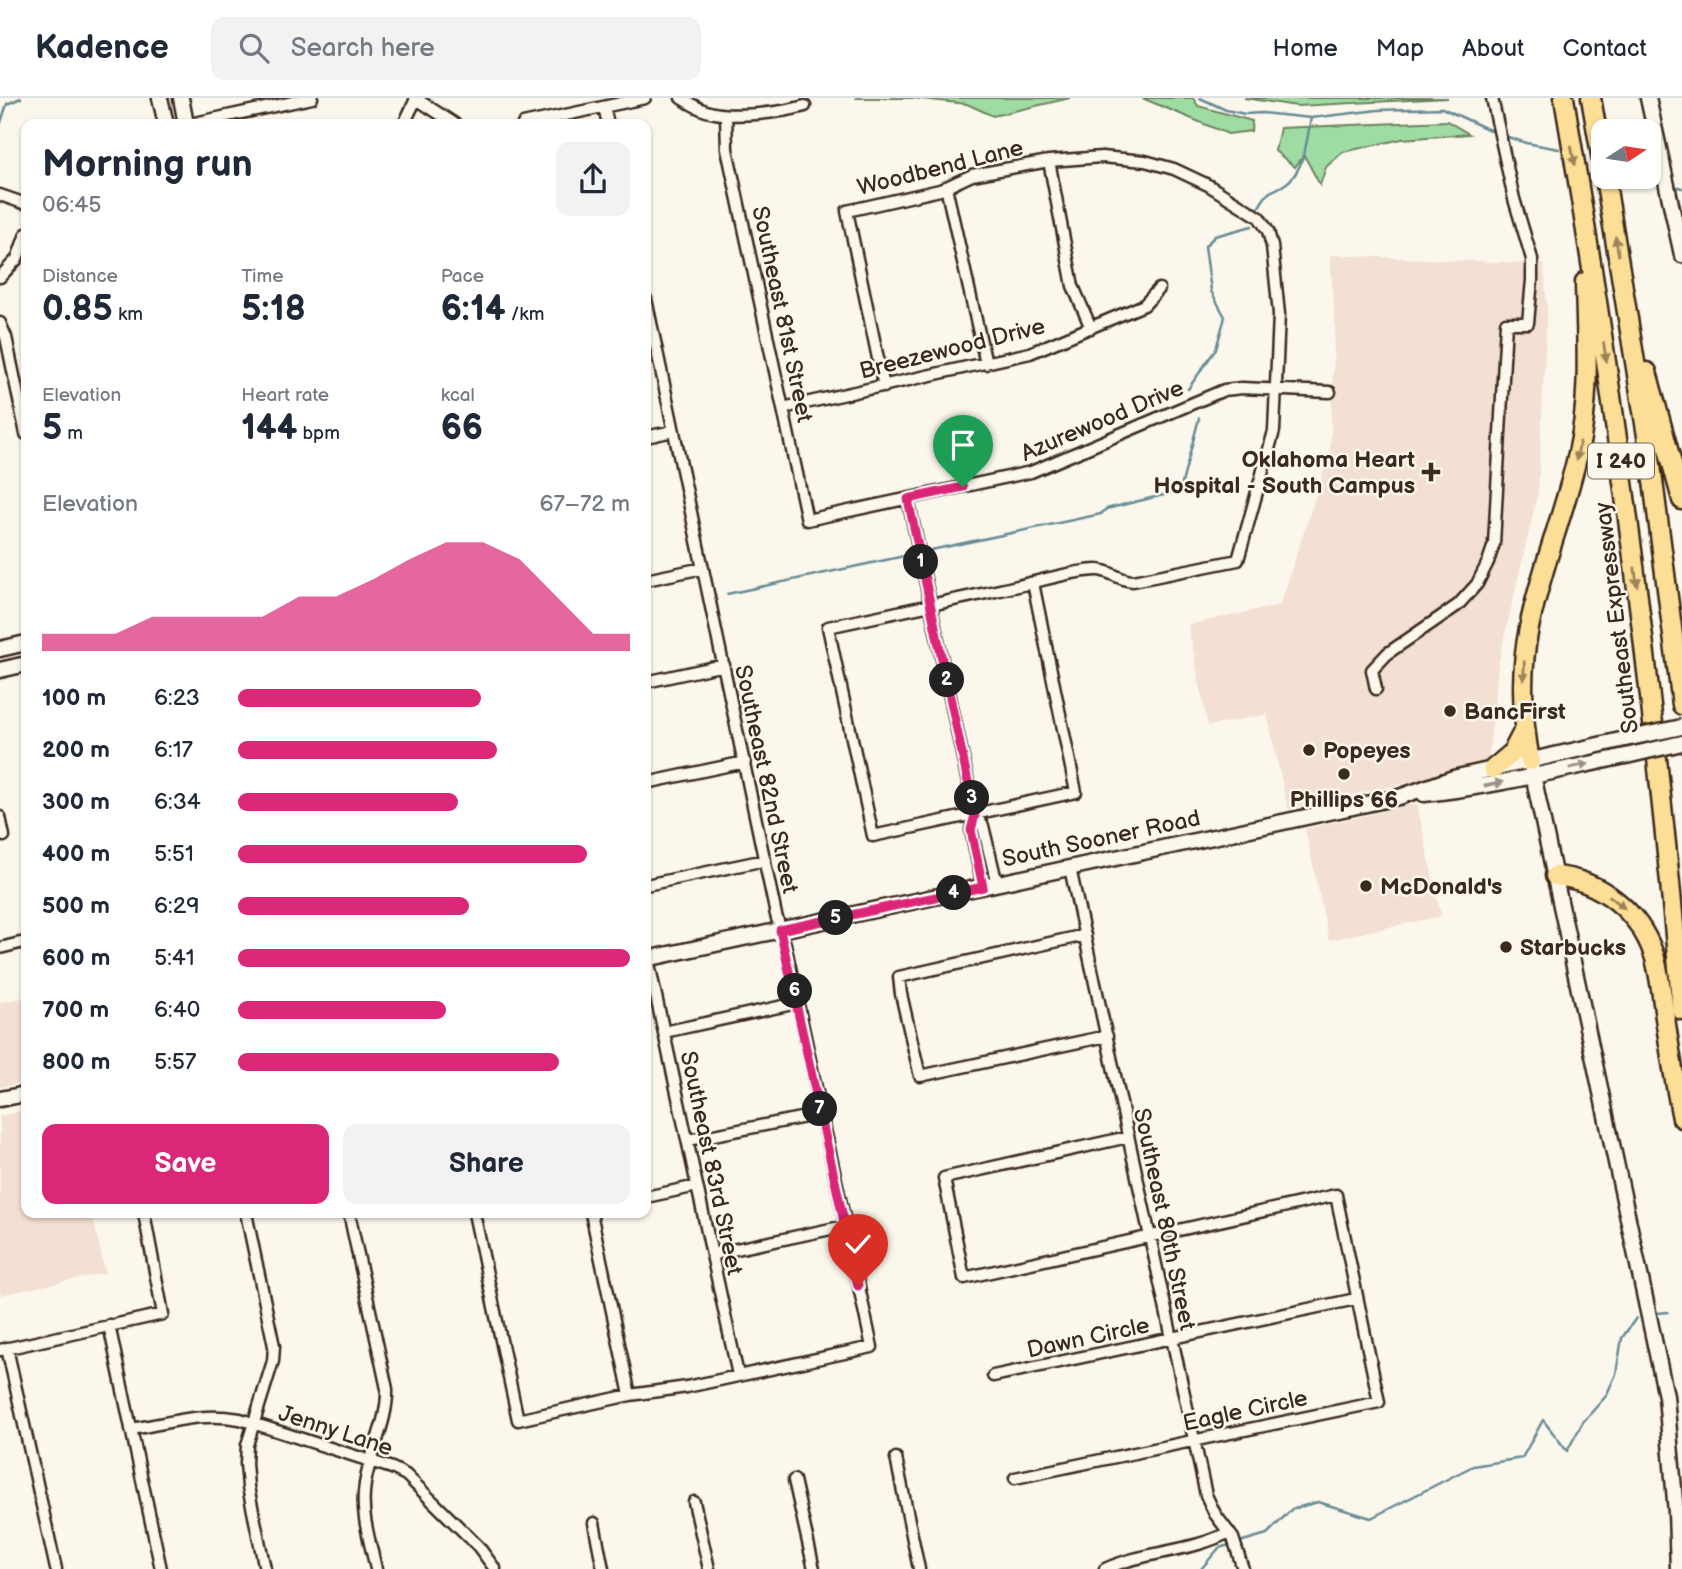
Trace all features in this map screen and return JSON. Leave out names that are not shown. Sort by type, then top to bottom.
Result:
[{"type":"highway","name":"Southeast Expressway","points":[[1564,98],[1621,464],[1659,772],[1682,1010]]},
{"type":"highway","points":[[1591,98],[1595,119]]},
{"type":"highway","name":"I 240","points":[[1607,189],[1655,497],[1682,705]]},
{"type":"highway","points":[[1531,769],[1525,728],[1524,659],[1529,628],[1570,486],[1583,423],[1588,365],[1583,212]]},
{"type":"highway","points":[[1628,313],[1682,500]]},
{"type":"highway","points":[[1493,769],[1512,753],[1525,728]]},
{"type":"highway","points":[[1555,876],[1578,879],[1614,900],[1632,917],[1647,939],[1657,968],[1682,1118]]},
{"type":"main road","points":[[160,98],[165,119]]},
{"type":"main road","points":[[181,98],[187,119]]},
{"type":"main road","points":[[1648,98],[1682,255]]},
{"type":"main road","points":[[0,649],[21,644]]},
{"type":"main road","points":[[0,670],[21,665]]},
{"type":"main road","name":"South Sooner Road","points":[[651,958],[1402,796],[1455,791],[1625,739],[1682,727]]},
{"type":"main road","name":"South Sooner Road","points":[[1402,796],[1453,778],[1493,769],[1531,769],[1626,756],[1682,743]]},
{"type":"main road","points":[[1531,769],[1665,1396],[1676,1513],[1678,1569]]},
{"type":"main road","points":[[0,1099],[21,1095]]},
{"type":"street","points":[[212,119],[312,98]]},
{"type":"street","points":[[406,119],[415,98],[447,119]]},
{"type":"street","points":[[547,119],[645,98]]},
{"type":"street","points":[[681,98],[700,109],[726,115],[783,112],[805,106]]},
{"type":"street","points":[[1376,690],[1372,670],[1388,653],[1458,605],[1479,581],[1494,544],[1506,323],[1528,323],[1532,259],[1501,146],[1492,98]]},
{"type":"street","points":[[604,107],[607,119]]},
{"type":"street","name":"Southeast 81st Street","points":[[726,115],[727,149],[807,520]]},
{"type":"street","name":"Woodbend Lane","points":[[884,387],[847,211],[930,193],[972,175],[1049,161],[1102,157],[1145,161],[1189,176],[1242,205],[1265,224],[1272,246],[1279,314],[1273,441],[1238,560],[1133,581],[1094,570],[1033,583]]},
{"type":"street","points":[[1049,161],[1073,286],[1091,328]]},
{"type":"street","points":[[946,187],[985,365]]},
{"type":"street","points":[[0,195],[21,202]]},
{"type":"street","points":[[0,277],[12,267],[21,246]]},
{"type":"street","name":"Breezewood Drive","points":[[783,408],[1030,353],[1144,305],[1159,289]]},
{"type":"street","points":[[0,323],[6,337],[21,410]]},
{"type":"street","name":"Southeast 82nd Street","points":[[651,342],[674,431],[872,1347],[738,1375]]},
{"type":"street","name":"Azurewood Drive","points":[[807,520],[1031,472],[1224,390],[1242,388],[1330,392]]},
{"type":"street","points":[[651,436],[674,431]]},
{"type":"street","points":[[908,499],[975,815],[983,826],[990,885]]},
{"type":"street","points":[[651,579],[703,568]]},
{"type":"street","points":[[1033,583],[1076,792],[873,836],[828,627],[1033,583]]},
{"type":"street","points":[[651,681],[724,665]]},
{"type":"street","points":[[651,782],[745,762]]},
{"type":"street","points":[[0,817],[4,836]]},
{"type":"street","points":[[651,884],[765,860]]},
{"type":"street","name":"Southeast 80th Street","points":[[1070,868],[1206,1495],[1215,1514],[1231,1535],[1243,1569]]},
{"type":"street","points":[[1085,935],[899,976],[901,994],[920,1076],[1107,1036]]},
{"type":"street","points":[[0,948],[20,943]]},
{"type":"street","name":"Southeast 83rd Street","points":[[651,976],[738,1375]]},
{"type":"street","points":[[664,1031],[797,1003]]},
{"type":"street","points":[[688,1140],[821,1114]]},
{"type":"street","points":[[1128,1137],[944,1178],[964,1278],[1336,1195],[1356,1299]]},
{"type":"street","points":[[651,1196],[697,1186]]},
{"type":"street","points":[[56,1569],[4,1349],[163,1314],[145,1218]]},
{"type":"street","points":[[247,1218],[274,1346],[273,1362],[247,1445],[246,1472],[265,1569]]},
{"type":"street","points":[[350,1218],[387,1389],[386,1412],[366,1480],[363,1506],[376,1569]]},
{"type":"street","points":[[475,1218],[518,1420],[629,1395],[687,1387],[738,1375]]},
{"type":"street","points":[[592,1218],[629,1395]]},
{"type":"street","points":[[713,1254],[845,1226]]},
{"type":"street","name":"Dawn Circle","points":[[993,1376],[1356,1299]]},
{"type":"street","name":"Eagle Circle","points":[[1015,1478],[1379,1402],[1356,1299]]},
{"type":"street","points":[[109,1325],[161,1569]]},
{"type":"street","name":"Jenny Lane","points":[[131,1429],[207,1415],[240,1419],[371,1461],[407,1475],[478,1546],[494,1567]]},
{"type":"street","points":[[896,1458],[919,1569]]},
{"type":"street","points":[[794,1480],[814,1569]]},
{"type":"street","points":[[694,1502],[709,1569]]},
{"type":"street","points":[[594,1523],[603,1569]]},
{"type":"street","points":[[1105,1569],[1133,1564],[1231,1535]]},
{"type":"shaded area","name":"Oklahoma Heart Hospital - South Campus","points":[[1330,255],[1544,264],[1547,310],[1538,492],[1498,665],[1488,765],[1288,809],[1267,714],[1208,726],[1188,625],[1280,605],[1330,452],[1335,323]]},
{"type":"shaded area","points":[[1417,804],[1441,916],[1329,940],[1305,829]]},
{"type":"shaded area","points":[[21,998],[21,1083],[0,1087],[0,1003]]},
{"type":"shaded area","points":[[21,1111],[21,1218],[93,1218],[105,1273],[0,1295],[0,1116]]},
{"type":"green space","points":[[912,98],[1070,98],[993,116],[967,104]]},
{"type":"green space","points":[[1142,98],[1193,98],[1198,106],[1252,121],[1251,131],[1228,134]]},
{"type":"green space","points":[[1244,98],[1448,98],[1297,106]]},
{"type":"green space","points":[[1447,121],[1469,134],[1402,139],[1343,152],[1326,167],[1320,185],[1304,155],[1295,167],[1275,151],[1280,128]]},
{"type":"waterway","points":[[0,125],[7,104],[21,98]]},
{"type":"waterway","points":[[1200,98],[1226,110],[1245,114],[1311,118],[1378,110],[1442,108],[1496,133]]},
{"type":"waterway","points":[[1259,207],[1270,192],[1283,186],[1294,176],[1304,152],[1311,118]]},
{"type":"waterway","points":[[1502,135],[1559,149]]},
{"type":"waterway","points":[[1674,186],[1682,188]]},
{"type":"waterway","points":[[1188,389],[1216,349],[1225,317],[1211,291],[1205,246],[1215,236],[1252,226]]},
{"type":"waterway","points":[[931,550],[1101,514],[1106,509],[1180,491],[1199,418]]},
{"type":"waterway","points":[[727,594],[909,555]]},
{"type":"waterway","points":[[1657,1313],[1668,1312]]},
{"type":"waterway","points":[[1201,1569],[1219,1548],[1267,1534],[1292,1509],[1318,1502],[1371,1518],[1473,1466],[1522,1458],[1543,1420],[1567,1451],[1583,1422],[1606,1396],[1616,1374],[1622,1338],[1636,1318]]},
{"type":"place","name":"Oklahoma Heart Hospital - South Campus","points":[[1431,472]]},
{"type":"place","name":"BancFirst","points":[[1450,711]]},
{"type":"place","name":"Popeyes","points":[[1309,750]]},
{"type":"place","name":"Phillips 66","points":[[1344,774]]},
{"type":"place","name":"McDonald's","points":[[1366,886]]},
{"type":"place","name":"Starbucks","points":[[1506,947]]},
{"type":"route","points":[[858,1286],[780,930],[983,887],[971,830],[975,815],[908,499],[963,487]]}]
